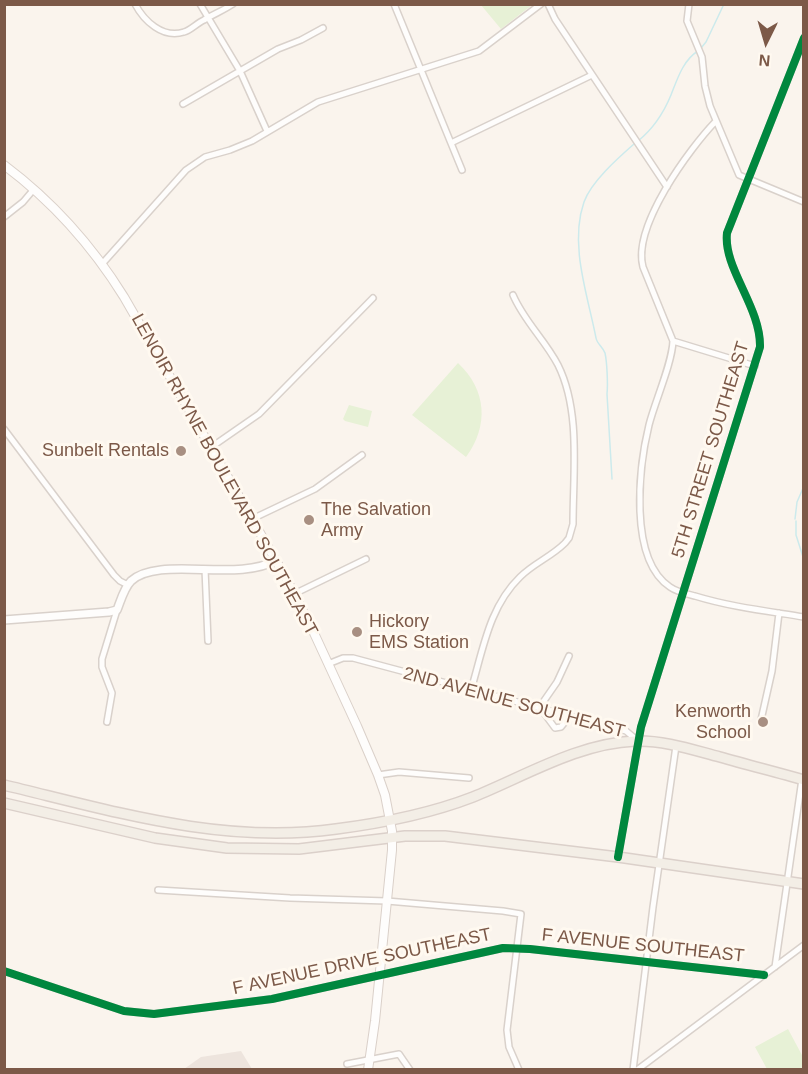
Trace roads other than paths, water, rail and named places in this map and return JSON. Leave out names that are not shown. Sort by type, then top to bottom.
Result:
[{"type":"main road","name":"LENOIR RHYNE BOULEVARD SOUTHEAST","points":[[4,165],[34,189],[76,232],[102,264],[124,297],[276,560],[328,664],[378,775],[390,820],[392,838],[380,975],[368,1070]]},
{"type":"main road","name":"2ND AVENUE SOUTHEAST","points":[[638,741],[676,746],[803,779]]},
{"type":"main road","points":[[4,785],[158,822],[206,830],[290,833],[333,830],[422,814],[585,751],[614,743],[638,741]]},
{"type":"main road","points":[[4,803],[155,838],[227,848],[299,849],[392,838],[445,836],[618,857],[804,884]]},
{"type":"street","points":[[135,4],[150,24],[171,33],[187,31],[233,4]]},
{"type":"street","points":[[201,4],[207,18],[240,71],[267,131]]},
{"type":"street","points":[[394,4],[462,170]]},
{"type":"street","points":[[102,264],[190,166],[205,157],[238,147],[318,102],[484,49],[541,4]]},
{"type":"street","points":[[548,4],[555,19],[667,187]]},
{"type":"street","points":[[689,4],[687,21],[702,57],[706,93],[739,176],[804,201]]},
{"type":"street","points":[[183,104],[278,49],[323,28]]},
{"type":"street","name":"5TH STREET SOUTHEAST","points":[[618,857],[638,741],[760,347],[759,329],[728,252],[727,232],[804,38]]},
{"type":"street","points":[[451,143],[592,75]]},
{"type":"street","points":[[716,121],[667,187],[648,224],[641,257],[673,342],[646,440],[641,476],[640,513],[644,540],[654,568],[667,585],[723,605],[804,617]]},
{"type":"street","points":[[4,217],[21,205],[34,189]]},
{"type":"street","points":[[471,690],[497,605],[522,574],[565,543],[573,524],[572,415],[568,391],[554,357],[520,310],[513,295]]},
{"type":"street","points":[[210,448],[259,414],[373,298]]},
{"type":"street","points":[[673,342],[755,366]]},
{"type":"street","points":[[4,429],[114,575],[128,585]]},
{"type":"street","points":[[252,519],[315,489],[362,454]]},
{"type":"street","points":[[294,594],[366,559]]},
{"type":"street","points":[[107,722],[112,693],[102,667],[102,659],[117,610],[128,585],[138,576],[155,572],[250,568],[263,566],[276,560]]},
{"type":"street","points":[[205,569],[208,641]]},
{"type":"street","points":[[4,620],[101,614],[117,610]]},
{"type":"street","points":[[761,720],[772,671],[779,613]]},
{"type":"street","points":[[562,714],[565,722],[561,727],[555,728],[548,716],[539,708],[557,682],[569,656]]},
{"type":"street","name":"2ND AVENUE SOUTHEAST","points":[[328,664],[343,658],[353,658],[626,731],[638,741]]},
{"type":"street","points":[[635,1070],[658,863],[676,746]]},
{"type":"street","points":[[378,775],[399,772],[469,778]]},
{"type":"street","points":[[775,967],[803,779]]},
{"type":"street","name":"F AVENUE SOUTHEAST","points":[[158,890],[387,901],[503,911],[521,914],[518,948],[646,960],[764,975]]},
{"type":"street","points":[[635,1070],[804,945]]},
{"type":"street","points":[[518,948],[507,1029],[509,1047],[519,1070]]},
{"type":"street","name":"F AVENUE DRIVE SOUTHEAST","points":[[4,971],[114,1008],[146,1014],[272,999],[491,950],[518,948]]},
{"type":"street","points":[[347,1064],[399,1054],[410,1070]]},
{"type":"waterway","points":[[701,48],[724,4]]},
{"type":"waterway","points":[[638,141],[658,120],[684,65],[698,51]]},
{"type":"waterway","points":[[612,479],[606,357],[597,340],[585,288],[578,235],[580,218],[588,194],[606,171],[634,144]]},
{"type":"waterway","points":[[795,519],[797,502],[804,486]]},
{"type":"waterway","points":[[796,521],[796,535],[804,560]]},
{"type":"place","name":"Sunbelt Rentals","points":[[181,451]]},
{"type":"place","name":"The Salvation Army","points":[[309,520]]},
{"type":"place","name":"Hickory EMS Station","points":[[357,632]]},
{"type":"place","name":"Kenworth School","points":[[763,722]]}]
